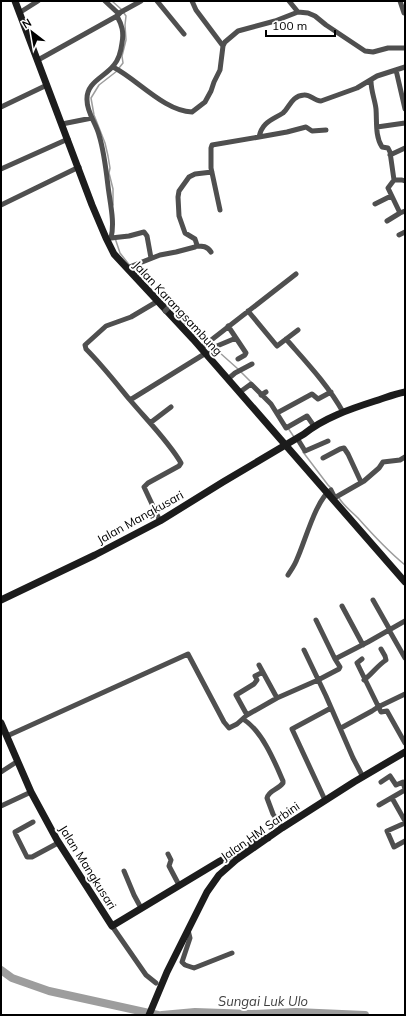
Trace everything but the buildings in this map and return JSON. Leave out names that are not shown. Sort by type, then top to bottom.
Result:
[{"type":"main road","name":"Jalan Karangsambung","points":[[14,1],[79,167],[111,238],[114,254],[158,301],[207,349],[228,379],[405,582]]},
{"type":"main road","name":"Jalan Mangkusari","points":[[1,600],[96,555],[160,521],[296,439],[314,426],[359,405],[405,392]]},
{"type":"main road","name":"Jalan Mangkusari","points":[[1,723],[31,792],[58,843],[112,926],[250,844],[261,839],[268,838]]},
{"type":"main road","name":"Jalan HM Sarbini","points":[[149,1015],[158,986],[207,892],[216,879],[232,864],[282,828],[362,777],[405,752]]},
{"type":"street","points":[[19,13],[38,1]]},
{"type":"street","points":[[105,1],[120,13],[123,38],[116,68],[95,81],[88,92],[87,102],[99,134],[105,159],[111,211],[111,238],[145,233],[148,239],[151,258]]},
{"type":"street","points":[[38,60],[141,1]]},
{"type":"street","points":[[157,1],[184,34]]},
{"type":"street","points":[[192,1],[196,10],[223,46]]},
{"type":"street","points":[[289,1],[298,12]]},
{"type":"street","points":[[400,1],[405,14]]},
{"type":"street","points":[[116,68],[161,100],[175,107],[192,112],[205,102],[211,92],[220,70],[223,46],[238,31],[284,18],[298,12],[308,13],[315,16],[326,25],[365,50],[373,52],[388,48],[405,48]]},
{"type":"street","points":[[260,137],[260,131],[266,122],[284,111],[290,102],[296,98],[307,95],[321,101],[337,96],[371,81],[377,76],[405,67]]},
{"type":"street","points":[[396,70],[405,109]]},
{"type":"street","points":[[371,81],[371,92],[376,108],[380,146],[388,148],[394,180],[388,188],[403,212],[387,221]]},
{"type":"street","points":[[1,107],[47,85]]},
{"type":"street","points":[[62,124],[92,118]]},
{"type":"street","points":[[377,127],[405,123]]},
{"type":"street","points":[[220,210],[212,172],[212,146],[306,127],[310,131],[326,130]]},
{"type":"street","points":[[1,169],[68,139]]},
{"type":"street","points":[[390,155],[405,148]]},
{"type":"street","points":[[1,204],[79,167]]},
{"type":"street","points":[[196,246],[195,239],[186,233],[179,216],[178,197],[189,177],[195,174],[212,172]]},
{"type":"street","points":[[394,180],[405,181]]},
{"type":"street","points":[[375,204],[392,196]]},
{"type":"street","points":[[398,236],[405,232]]},
{"type":"street","points":[[127,268],[160,254],[196,246],[204,246],[211,252]]},
{"type":"street","points":[[130,400],[207,349],[228,326],[296,274]]},
{"type":"street","points":[[158,301],[132,317],[106,326],[85,345],[86,349],[106,370],[181,463],[179,466],[148,483],[144,488],[160,521]]},
{"type":"street","points":[[248,311],[276,346],[298,330]]},
{"type":"street","points":[[228,326],[246,354],[238,359]]},
{"type":"street","points":[[207,349],[236,338]]},
{"type":"street","points":[[286,339],[316,372],[331,392],[342,412]]},
{"type":"street","points":[[228,379],[235,373],[252,364]]},
{"type":"street","points":[[240,392],[250,384],[264,394],[286,428],[307,416],[314,426]]},
{"type":"street","points":[[277,413],[312,394],[318,399],[331,392]]},
{"type":"street","points":[[150,423],[171,407]]},
{"type":"street","points":[[296,439],[305,451],[328,441]]},
{"type":"street","points":[[323,458],[340,448],[344,448],[361,482]]},
{"type":"street","points":[[288,575],[297,560],[320,501],[327,492],[331,490],[334,496],[338,496],[361,482],[379,468],[383,462],[400,460],[405,457]]},
{"type":"street","points":[[373,600],[405,658]]},
{"type":"street","points":[[342,606],[363,645]]},
{"type":"street","points":[[7,736],[188,654],[228,728],[231,728],[245,717],[277,698],[318,680],[340,668],[316,620]]},
{"type":"street","points":[[335,658],[363,645],[405,621]]},
{"type":"street","points":[[364,680],[374,673],[378,666],[386,660],[381,649]]},
{"type":"street","points":[[304,650],[341,728],[352,758],[362,777]]},
{"type":"street","points":[[362,660],[357,663],[364,680],[381,712],[387,711],[405,743]]},
{"type":"street","points":[[259,665],[277,698]]},
{"type":"street","points":[[263,672],[255,676],[257,680],[254,684],[236,695],[245,717],[260,733],[283,781],[281,787],[269,793],[267,798],[273,814],[282,828]]},
{"type":"street","points":[[341,728],[372,711],[378,706],[405,694]]},
{"type":"street","points":[[325,800],[292,729],[331,708]]},
{"type":"street","points":[[1,772],[18,761]]},
{"type":"street","points":[[379,805],[405,790],[403,782],[396,785],[390,776],[381,782]]},
{"type":"street","points":[[1,806],[31,792]]},
{"type":"street","points":[[392,798],[405,822],[387,831],[394,846],[405,841]]},
{"type":"street","points":[[33,822],[15,833],[28,857],[32,858],[58,843]]},
{"type":"street","points":[[168,854],[171,860],[169,866],[179,886]]},
{"type":"street","points":[[124,871],[141,908]]},
{"type":"street","points":[[112,926],[146,975],[158,986]]},
{"type":"street","points":[[188,930],[190,938],[182,962],[184,965],[194,968],[232,953]]},
{"type":"waterway","points":[[112,1],[126,16],[126,40],[122,56],[123,63],[119,68]]},
{"type":"waterway","points":[[113,205],[113,189],[109,173],[110,168],[108,156],[105,143],[94,115],[91,98],[99,85],[117,71]]},
{"type":"waterway","points":[[115,238],[120,253],[134,271],[165,304],[197,335],[207,342]]},
{"type":"waterway","points":[[210,344],[238,369]]},
{"type":"waterway","points":[[241,372],[251,382]]},
{"type":"waterway","points":[[288,428],[294,437]]},
{"type":"waterway","points":[[303,452],[331,488]]},
{"type":"waterway","points":[[339,498],[381,543],[405,565]]},
{"type":"waterway","name":"Sungai Luk Ulo","points":[[1,970],[12,978],[49,991],[158,1015]]},
{"type":"waterway","name":"Sungai Luk Ulo","points":[[162,1015],[195,1012],[252,1014],[296,1012],[365,1015]]}]
